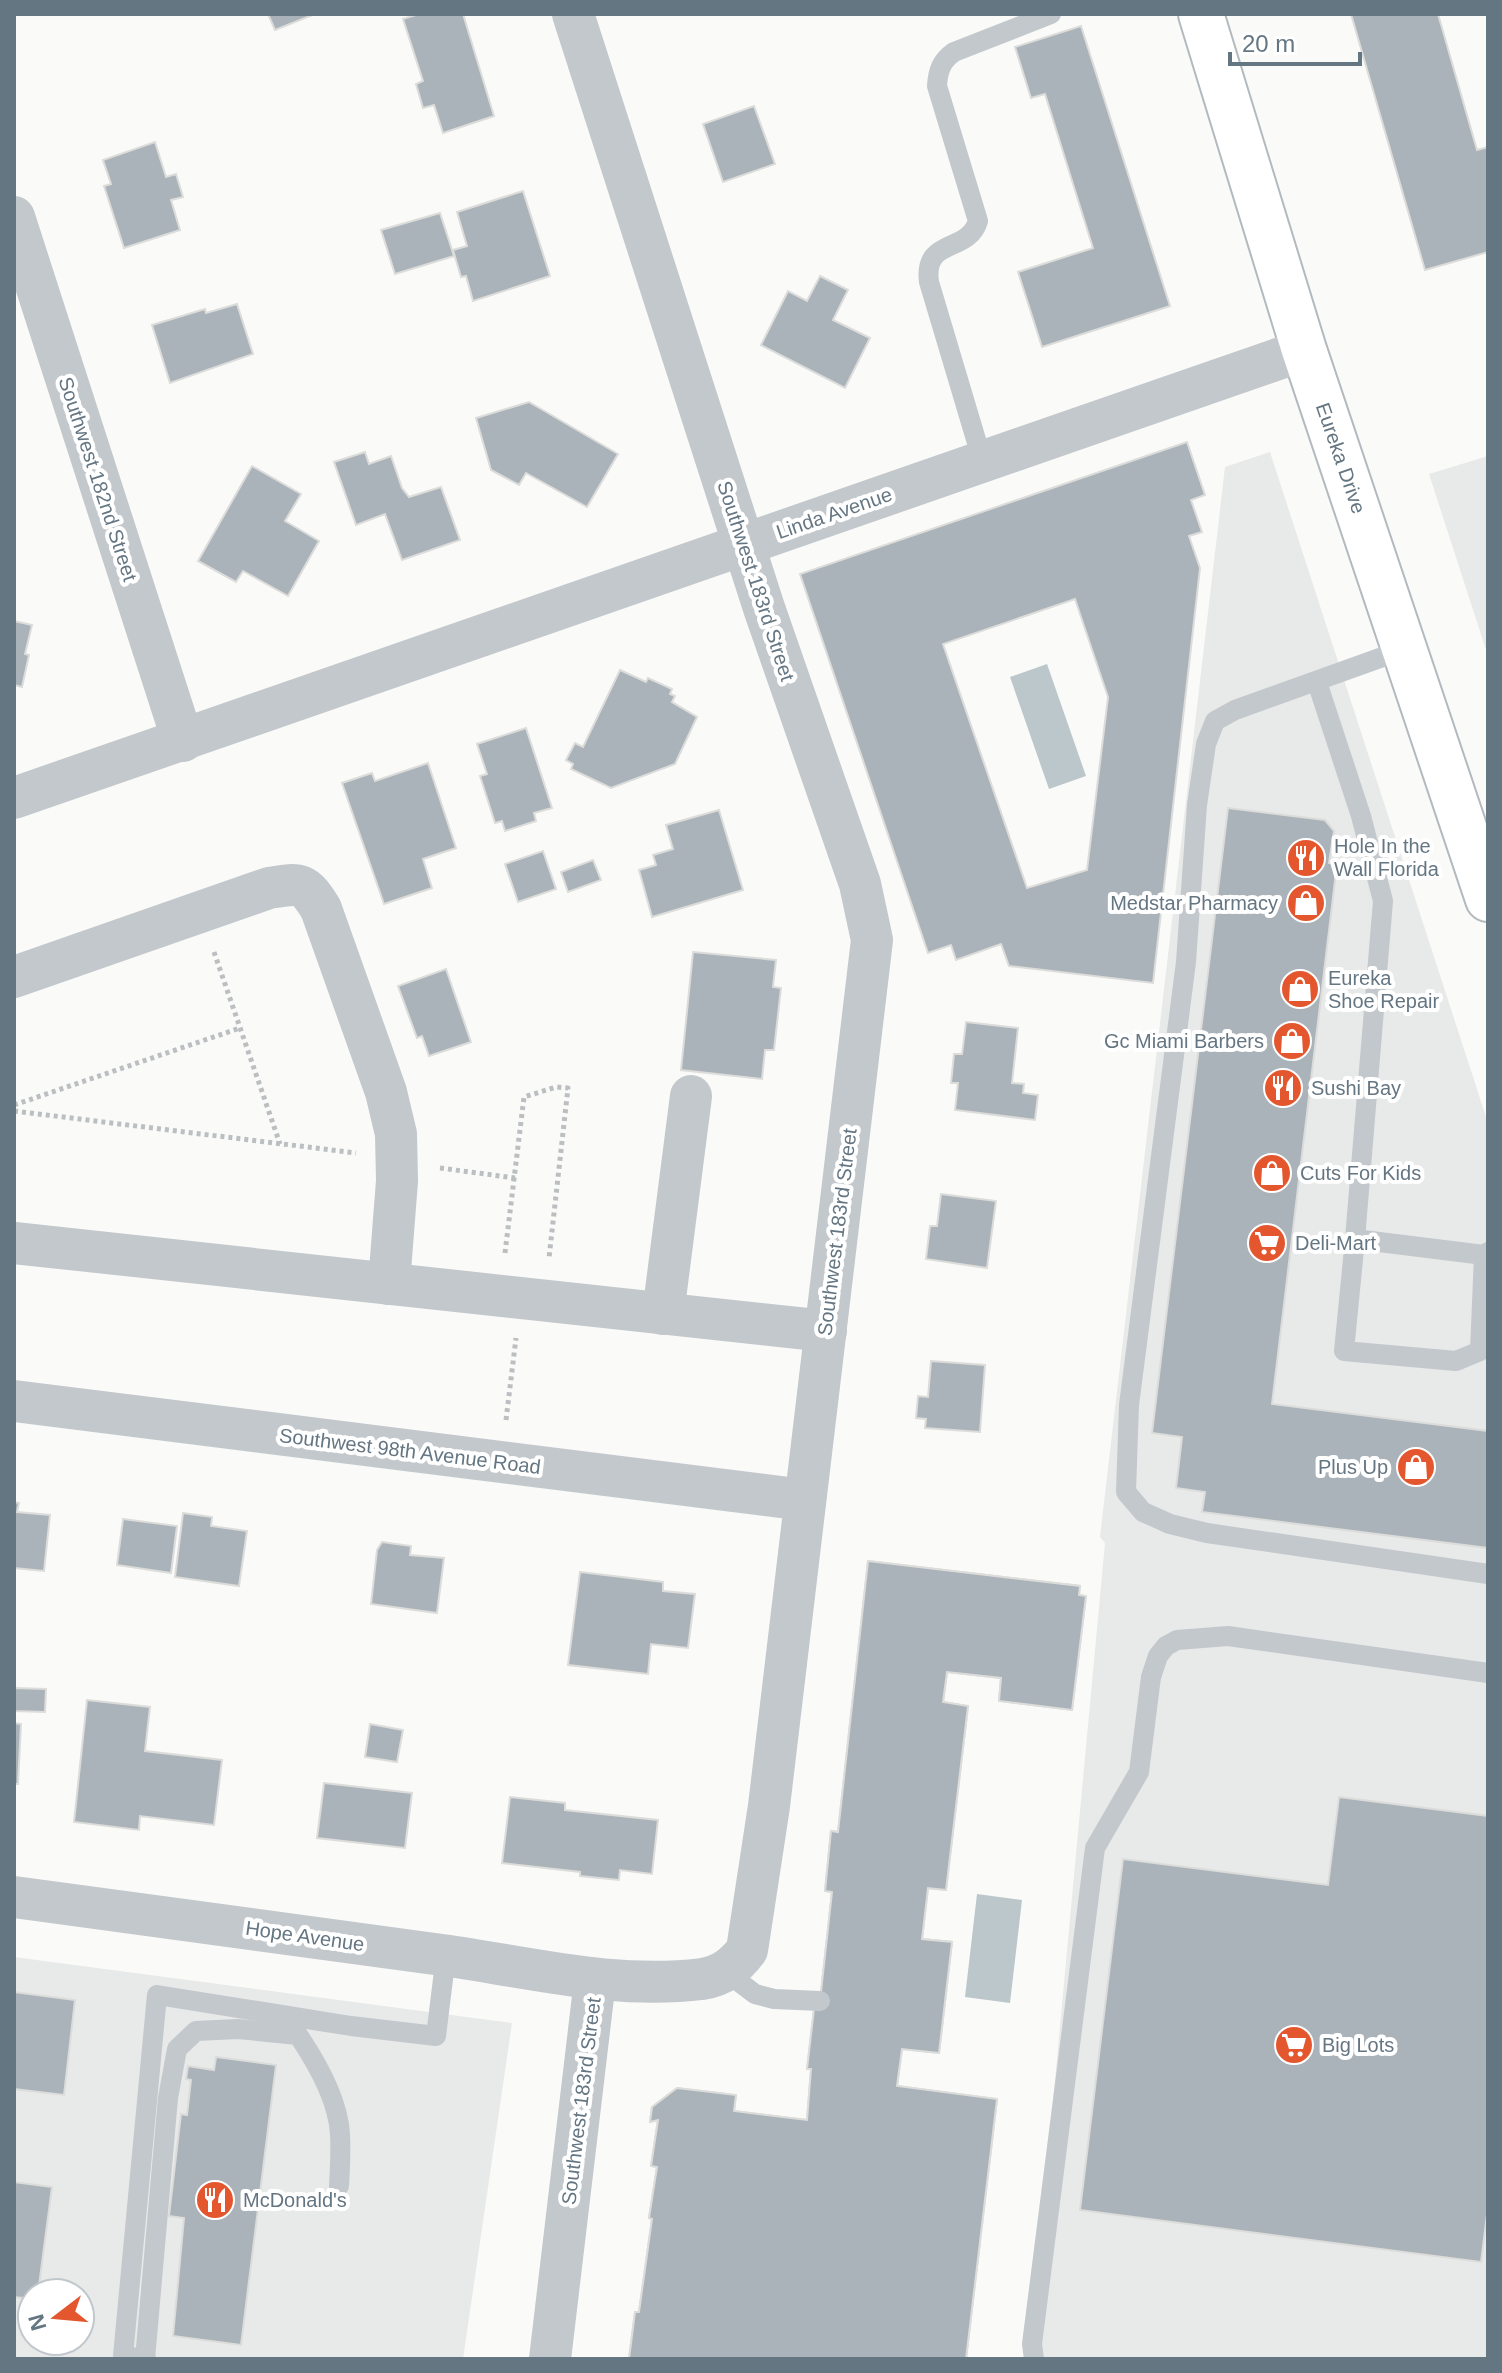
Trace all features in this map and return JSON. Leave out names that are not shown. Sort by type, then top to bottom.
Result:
[{"type":"main road","name":"Eureka Drive","points":[[1201,14],[1304,350],[1488,899]]},
{"type":"street","name":"Southwest 183rd Street","points":[[550,2359],[595,1980],[705,1978],[726,1972],[747,1950],[769,1806],[872,940],[860,884],[744,543],[573,14]]},
{"type":"street","name":"Southwest 182nd Street","points":[[14,217],[183,741]]},
{"type":"street","name":"Linda Avenue","points":[[14,798],[1304,350]]},
{"type":"street","points":[[14,977],[269,888],[294,884],[310,890],[321,909],[386,1092],[396,1134],[389,1284]]},
{"type":"street","points":[[663,1314],[691,1096]]},
{"type":"street","points":[[14,1243],[389,1284],[524,1278],[663,1314],[826,1331]]},
{"type":"street","name":"Southwest 98th Avenue Road","points":[[14,1401],[805,1500]]},
{"type":"street","name":"Hope Avenue","points":[[14,1897],[446,1955],[595,1980]]},
{"type":"lane","points":[[983,463],[927,267],[932,257],[944,247],[963,240],[975,231],[978,221],[937,86],[938,74],[943,60],[954,52],[1051,14]]},
{"type":"lane","points":[[1405,649],[1252,702],[1215,721],[1206,744],[1197,805],[1186,962],[1129,1405],[1126,1492],[1143,1512],[1170,1524],[1207,1533],[1488,1574]]},
{"type":"lane","points":[[1317,682],[1361,816],[1383,901],[1344,1351],[1456,1361],[1484,1353],[1486,1253],[1355,1239]]},
{"type":"lane","points":[[1034,2359],[1032,2344],[1095,1848],[1139,1772],[1151,1677],[1158,1656],[1166,1646],[1177,1640],[1228,1636],[1488,1673]]},
{"type":"lane","points":[[339,2186],[340,2133],[334,2106],[317,2064],[298,2035],[238,2029],[196,2031],[177,2049],[168,2098],[146,2359],[123,2356],[157,1995],[351,2026],[436,2036],[446,1955]]},
{"type":"lane","points":[[726,1972],[755,1994],[774,1999],[820,2001]]},
{"type":"path","points":[[213,947],[280,1144]]},
{"type":"path","points":[[14,1105],[240,1028]]},
{"type":"path","points":[[506,1421],[524,1278],[568,1088],[556,1087],[524,1097],[515,1178],[524,1278]]},
{"type":"path","points":[[14,1111],[280,1144],[515,1178]]},
{"type":"shaded area","points":[[1270,452],[1488,1123],[1488,2359],[1029,2359],[1105,1543],[1100,1537],[1225,467]]},
{"type":"shaded area","points":[[1488,456],[1488,656],[1429,474]]},
{"type":"shaded area","points":[[1047,664],[1086,776],[1049,789],[1010,677]]},
{"type":"shaded area","points":[[977,1894],[1022,1900],[1010,2003],[965,1997]]},
{"type":"shaded area","points":[[14,1957],[512,2023],[463,2359],[14,2359]]},
{"type":"building","points":[[268,14],[315,14],[275,30]]},
{"type":"building","points":[[419,14],[463,14],[494,116],[443,133],[434,105],[423,108],[416,84],[423,81],[403,19]]},
{"type":"building","points":[[1351,14],[1438,14],[1477,150],[1488,147],[1488,252],[1425,270]]},
{"type":"building","points":[[1081,26],[1170,306],[1042,347],[1018,272],[1093,248],[1045,94],[1031,98],[1015,47]]},
{"type":"building","points":[[754,106],[775,164],[723,182],[703,124]]},
{"type":"building","points":[[155,142],[166,177],[176,174],[183,197],[171,200],[180,230],[124,248],[104,186],[111,184],[103,160]]},
{"type":"building","points":[[523,191],[550,276],[473,301],[466,276],[461,277],[453,250],[467,246],[457,212]]},
{"type":"building","points":[[440,213],[454,256],[395,274],[381,230]]},
{"type":"building","points":[[820,276],[848,290],[833,320],[870,338],[845,388],[761,345],[788,291],[807,301]]},
{"type":"building","points":[[237,304],[253,354],[170,383],[152,325],[205,309],[206,313]]},
{"type":"building","points":[[529,402],[618,454],[587,507],[526,473],[519,485],[491,470],[476,418]]},
{"type":"building","points":[[1187,442],[1205,495],[1191,500],[1202,532],[1189,536],[1200,568],[1153,983],[1009,966],[1001,944],[956,960],[951,945],[928,953],[800,574]],"holes":[[[1075,599],[1108,697],[1087,870],[1027,888],[943,644]]]},
{"type":"building","points":[[365,452],[369,464],[391,456],[402,488],[409,497],[441,487],[460,540],[402,560],[385,514],[356,525],[334,462]]},
{"type":"building","points":[[252,466],[301,494],[285,521],[319,541],[288,596],[243,571],[236,582],[198,561]]},
{"type":"building","points":[[14,621],[32,625],[22,687],[14,685]]},
{"type":"building","points":[[620,670],[672,689],[670,694],[675,696],[672,702],[697,717],[675,764],[611,788],[571,769],[573,764],[566,760],[575,743],[583,747]]},
{"type":"building","points":[[526,728],[552,808],[534,813],[536,821],[505,831],[502,821],[495,823],[480,776],[487,774],[477,744]]},
{"type":"building","points":[[428,763],[456,848],[423,859],[432,888],[384,904],[342,783],[372,773],[375,781]]},
{"type":"building","points":[[1228,808],[1325,820],[1334,831],[1329,863],[1337,864],[1272,1404],[1488,1431],[1488,1548],[1202,1512],[1205,1492],[1176,1488],[1182,1437],[1152,1433]]},
{"type":"building","points":[[719,810],[743,890],[652,917],[639,870],[656,865],[653,855],[673,849],[666,825]]},
{"type":"building","points":[[543,851],[556,889],[518,902],[505,864]]},
{"type":"building","points":[[593,860],[601,880],[568,892],[561,872]]},
{"type":"building","points":[[693,952],[776,960],[773,987],[781,988],[774,1050],[765,1050],[762,1079],[681,1070]]},
{"type":"building","points":[[446,969],[471,1042],[429,1056],[422,1036],[417,1038],[398,986]]},
{"type":"building","points":[[966,1022],[1018,1028],[1012,1083],[1024,1084],[1023,1093],[1038,1095],[1035,1120],[955,1110],[958,1083],[951,1083],[954,1054],[962,1054]]},
{"type":"building","points":[[941,1194],[996,1201],[987,1268],[926,1259],[930,1226],[937,1226]]},
{"type":"building","points":[[931,1361],[985,1365],[980,1432],[925,1428],[926,1419],[916,1418],[918,1396],[928,1397]]},
{"type":"building","points":[[14,1502],[19,1503],[17,1512],[50,1515],[44,1571],[14,1568]]},
{"type":"building","points":[[183,1513],[212,1517],[211,1526],[247,1531],[239,1586],[175,1577]]},
{"type":"building","points":[[123,1519],[177,1526],[171,1573],[117,1565]]},
{"type":"building","points":[[382,1542],[411,1546],[410,1555],[444,1558],[437,1613],[371,1604],[377,1550]]},
{"type":"building","points":[[868,1561],[1080,1586],[1079,1595],[1086,1596],[1072,1710],[999,1701],[1001,1678],[947,1672],[943,1702],[968,1706],[946,1890],[928,1888],[922,1939],[952,1942],[939,2053],[902,2049],[897,2086],[997,2099],[966,2359],[859,2359],[862,2341],[857,2339],[860,2318],[856,2317],[860,2277],[867,2277],[869,2253],[873,2255],[878,2183],[861,2181],[859,2196],[789,2188],[790,2171],[771,2170],[758,2241],[767,2243],[760,2307],[753,2305],[745,2359],[629,2359],[635,2312],[639,2312],[657,2167],[651,2166],[658,2120],[650,2122],[652,2107],[677,2088],[736,2095],[734,2111],[807,2120],[811,2069],[807,2069],[814,2009],[819,2010],[832,1892],[825,1891],[831,1831],[838,1832]]},
{"type":"building","points":[[868,1561],[1080,1586],[1079,1595],[1086,1596],[1072,1710],[999,1701],[1001,1678],[947,1672],[943,1702],[968,1706],[946,1890],[928,1888],[922,1939],[952,1942],[939,2053],[902,2049],[897,2086],[997,2099],[966,2359],[629,2359],[635,2312],[639,2312],[657,2167],[651,2166],[658,2120],[650,2122],[652,2107],[677,2088],[736,2095],[734,2111],[807,2120],[811,2069],[807,2069],[814,2009],[819,2010],[832,1892],[825,1891],[831,1831],[838,1832]]},
{"type":"building","points":[[580,1572],[663,1582],[663,1591],[695,1594],[688,1648],[651,1644],[648,1674],[568,1665]]},
{"type":"building","points":[[14,1688],[46,1689],[45,1712],[14,1711]]},
{"type":"building","points":[[87,1700],[150,1707],[145,1751],[222,1760],[214,1825],[140,1816],[139,1830],[74,1822]]},
{"type":"building","points":[[14,1723],[21,1724],[18,1784],[14,1784]]},
{"type":"building","points":[[370,1724],[403,1730],[397,1762],[365,1757]]},
{"type":"building","points":[[324,1783],[412,1793],[405,1848],[317,1838]]},
{"type":"building","points":[[510,1797],[565,1803],[565,1810],[658,1820],[652,1874],[620,1870],[619,1880],[502,1863]]},
{"type":"building","name":"Big Lots","points":[[1339,1797],[1488,1816],[1488,2206],[1481,2262],[1080,2210],[1123,1859],[1328,1885]]},
{"type":"building","points":[[14,1992],[75,2000],[64,2095],[14,2089]]},
{"type":"building","name":"McDonald's","points":[[216,2057],[276,2065],[241,2345],[173,2336],[184,2218],[169,2216],[181,2114],[187,2115],[191,2080],[186,2079],[188,2066],[214,2070]]},
{"type":"building","points":[[14,2182],[52,2187],[40,2277],[16,2277],[14,2297]]},
{"type":"place","name":"Hole In the Wall Florida","points":[[1306,858]]},
{"type":"place","name":"Medstar Pharmacy","points":[[1306,903]]},
{"type":"place","name":"Eureka Shoe Repair","points":[[1300,989]]},
{"type":"place","name":"Gc Miami Barbers","points":[[1292,1041]]},
{"type":"place","name":"Sushi Bay","points":[[1283,1088]]},
{"type":"place","name":"Cuts For Kids","points":[[1272,1173]]},
{"type":"place","name":"Deli-Mart","points":[[1267,1243]]},
{"type":"place","name":"Plus Up","points":[[1416,1467]]},
{"type":"place","name":"Big Lots","points":[[1294,2045]]},
{"type":"place","name":"McDonald's","points":[[215,2200]]}]
